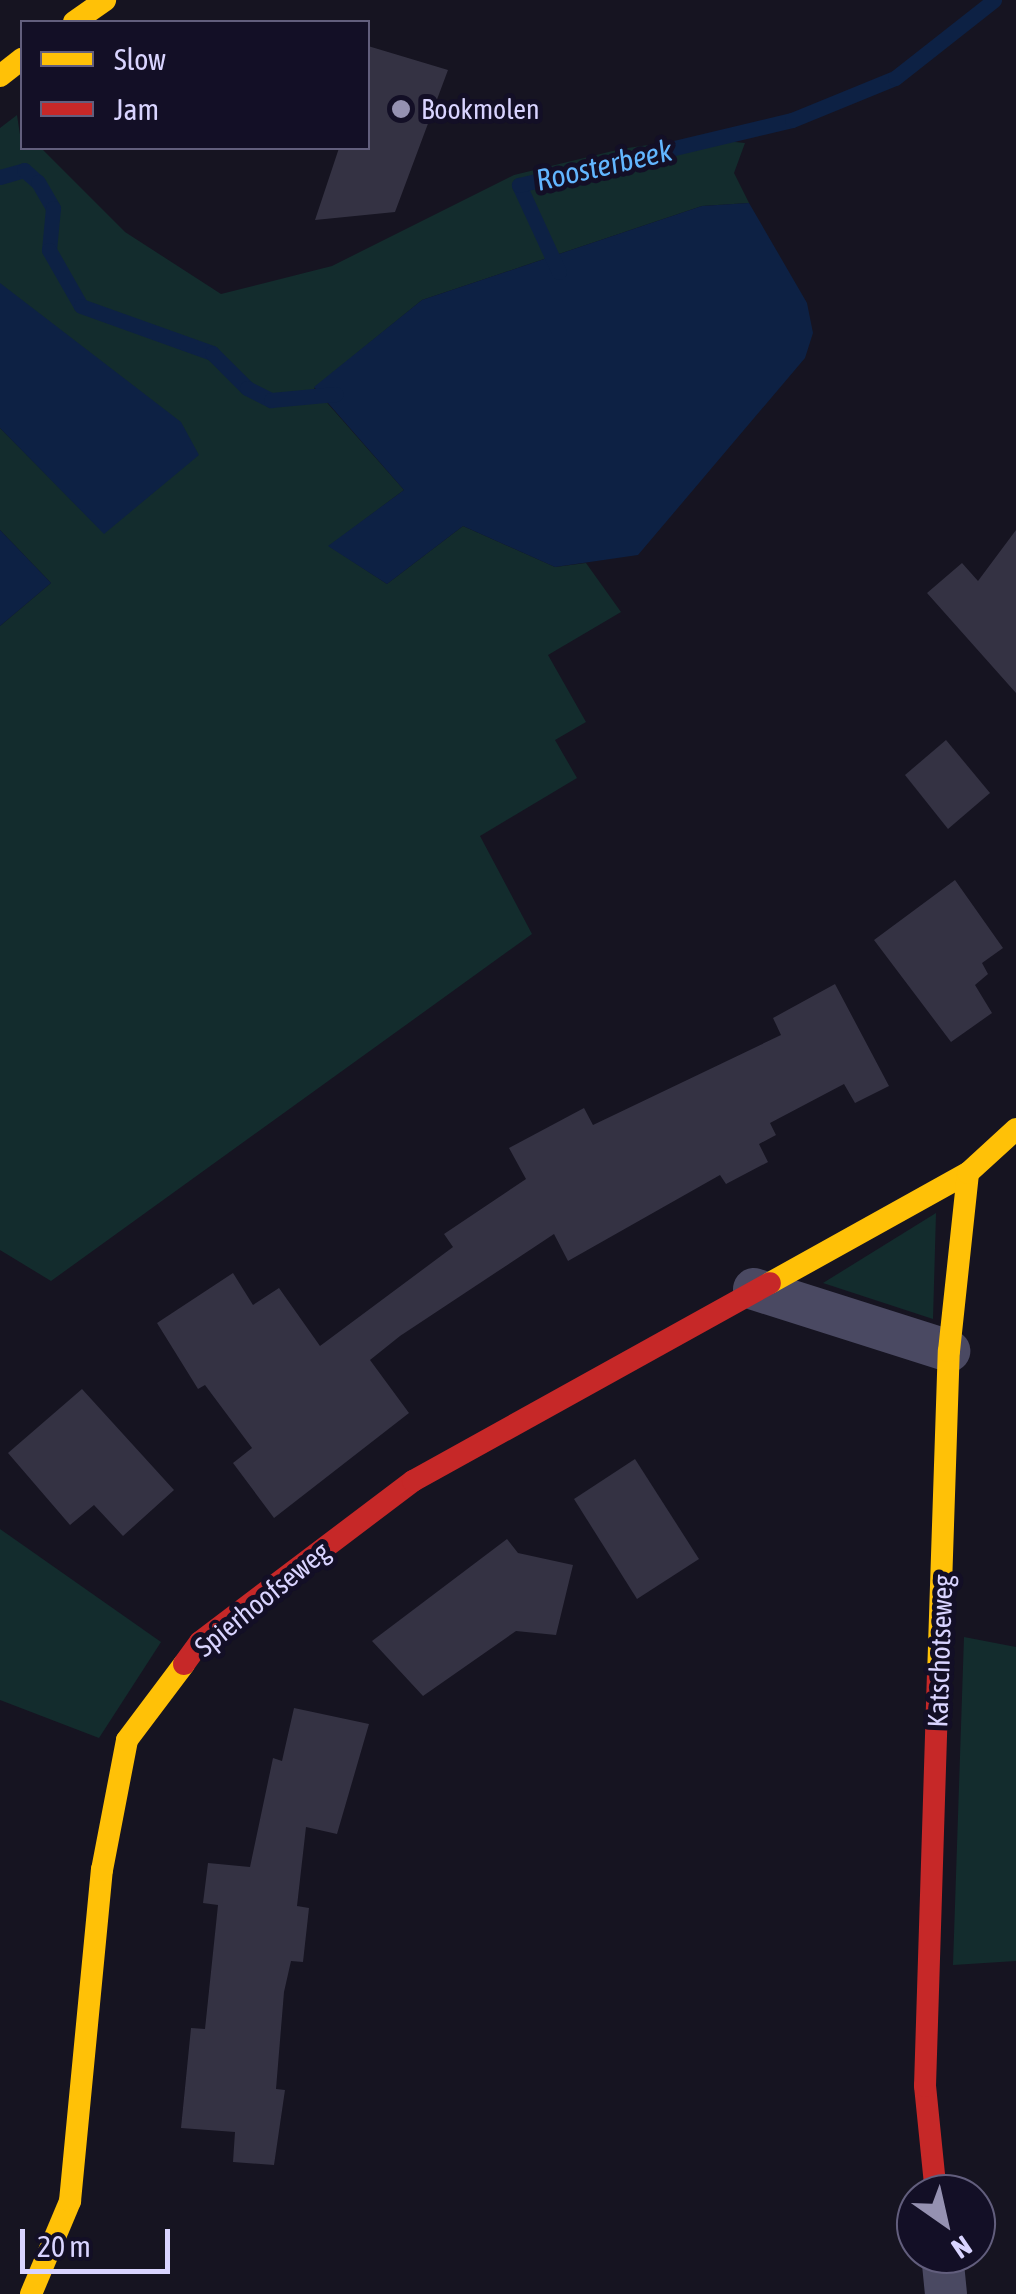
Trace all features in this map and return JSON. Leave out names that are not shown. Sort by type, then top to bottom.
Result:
[{"type":"street","points":[[77,20],[106,0]]},
{"type":"street","points":[[968,1173],[1016,1129]]},
{"type":"street","name":"Spierhoofseweg","points":[[31,2294],[70,2201],[102,1870],[127,1740],[200,1642],[413,1481],[968,1173]]},
{"type":"street","name":"Katschotseweg","points":[[934,2174],[926,2086],[950,1351],[968,1173]]},
{"type":"street","points":[[754,1289],[950,1351]]},
{"type":"green space","points":[[17,115],[20,150],[43,150],[125,232],[221,294],[332,266],[514,175],[621,149],[696,138],[745,143],[734,173],[749,203],[702,206],[422,300],[314,388],[404,490],[329,546],[387,584],[463,526],[555,567],[586,563],[621,612],[548,655],[586,722],[555,740],[577,778],[480,836],[532,934],[51,1281],[0,1250],[0,626],[51,583],[0,530],[0,428],[104,533],[0,284],[0,128]]},
{"type":"green space","points":[[936,1213],[933,1319],[823,1283]]},
{"type":"green space","points":[[0,1529],[161,1642],[99,1738],[0,1700]]},
{"type":"green space","points":[[964,1637],[1016,1647],[1016,1961],[953,1965]]},
{"type":"water","points":[[749,203],[807,303],[813,333],[805,358],[638,555],[555,567],[463,526],[387,584],[328,546],[404,490],[314,387],[422,300],[702,206]]},
{"type":"water","points":[[0,283],[181,422],[199,455],[104,534],[0,428]]},
{"type":"water","points":[[0,530],[51,583],[0,626]]},
{"type":"building","name":"Bookmolen","points":[[370,47],[448,70],[395,212],[315,220],[338,150],[370,150]]},
{"type":"building","points":[[1016,530],[1016,693],[927,593],[962,563],[978,581]]},
{"type":"building","points":[[946,740],[990,793],[948,829],[905,775]]},
{"type":"building","points":[[955,880],[1003,948],[982,963],[988,974],[975,985],[992,1013],[951,1042],[874,940]]},
{"type":"building","points":[[835,984],[889,1086],[855,1103],[844,1084],[770,1123],[776,1135],[759,1144],[768,1162],[726,1184],[720,1175],[568,1261],[554,1234],[400,1336],[370,1360],[409,1413],[274,1518],[233,1463],[252,1448],[205,1385],[198,1389],[157,1323],[233,1273],[253,1305],[279,1288],[320,1346],[453,1247],[444,1234],[526,1179],[509,1148],[584,1108],[593,1125],[781,1035],[773,1018]]},
{"type":"building","points":[[82,1389],[174,1490],[123,1536],[94,1505],[70,1525],[8,1453]]},
{"type":"building","points":[[635,1459],[699,1559],[637,1599],[574,1499]]},
{"type":"building","points":[[507,1539],[518,1553],[573,1565],[556,1635],[516,1631],[423,1696],[372,1641]]},
{"type":"building","points":[[294,1708],[369,1724],[337,1834],[306,1827],[297,1906],[309,1908],[303,1962],[291,1961],[284,1992],[276,2089],[285,2090],[274,2165],[233,2162],[235,2132],[181,2128],[191,2028],[205,2029],[218,1905],[203,1903],[208,1863],[250,1867],[273,1758],[282,1761]]},
{"type":"waterway","name":"Roosterbeek","points":[[559,272],[519,185],[792,120],[895,78],[994,0]]},
{"type":"waterway","name":"Roosterbeek","points":[[0,177],[24,170],[38,182],[53,208],[49,250],[81,306],[212,353],[247,388],[271,400],[336,394]]},
{"type":"traffic: slow","points":[[77,20],[105,0]]},
{"type":"traffic: slow","points":[[0,76],[20,61]]},
{"type":"traffic: slow","points":[[938,1676],[949,1351],[968,1173],[1016,1129]]},
{"type":"traffic: slow","points":[[770,1283],[968,1173]]},
{"type":"traffic: slow","points":[[31,2294],[70,2201],[102,1870],[127,1740],[184,1664]]},
{"type":"traffic: jam","points":[[184,1664],[200,1642],[413,1481],[770,1283]]},
{"type":"traffic: jam","points":[[934,2174],[925,2086],[938,1676]]},
{"type":"place","name":"Bookmolen","points":[[401,109]]}]
